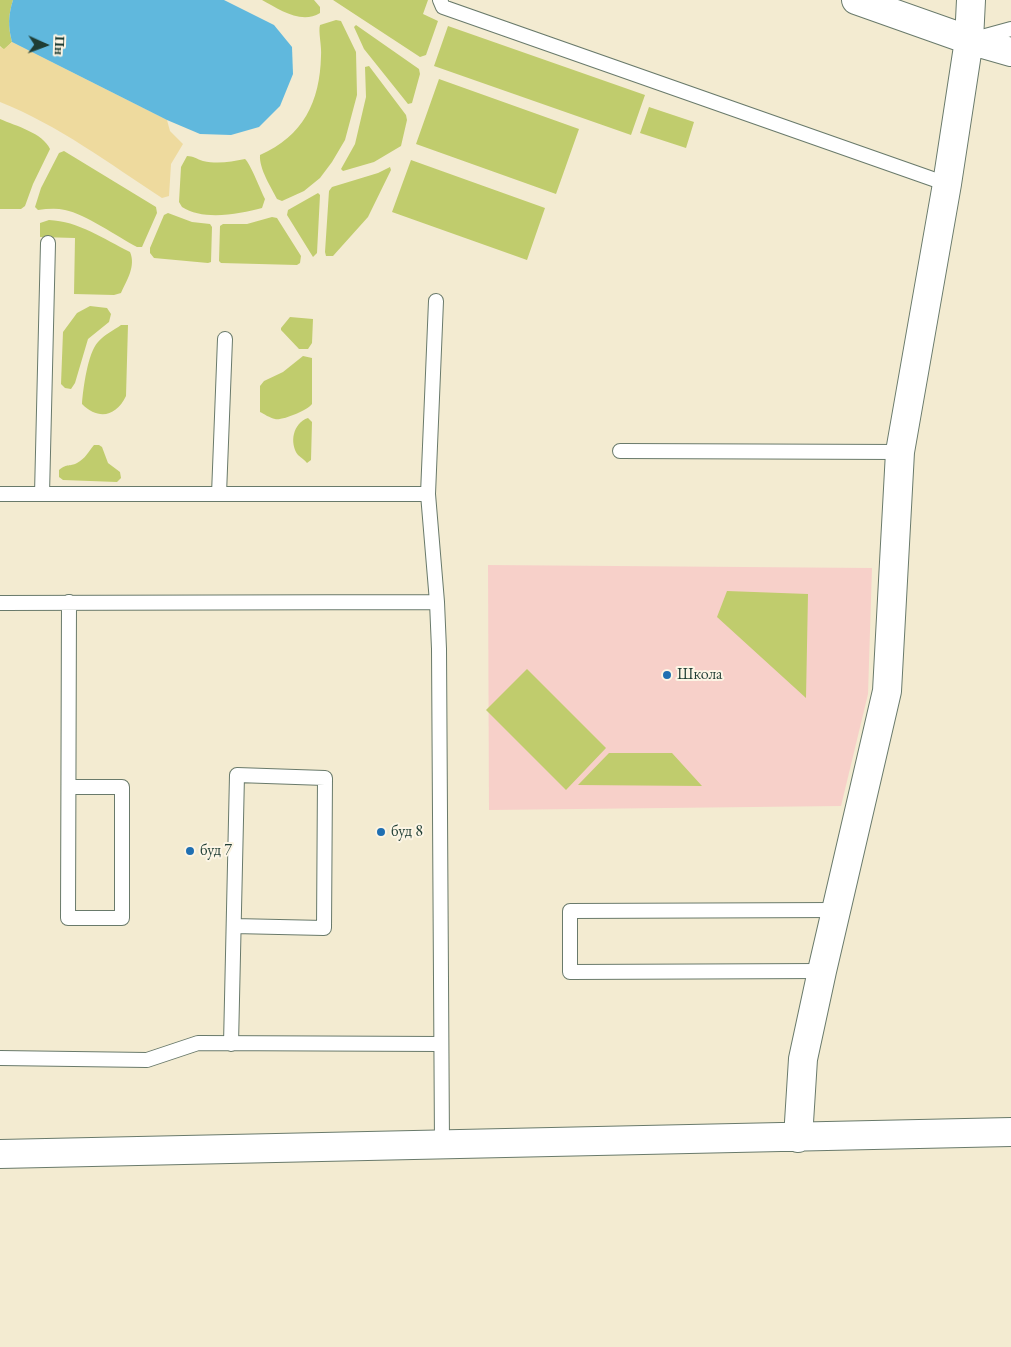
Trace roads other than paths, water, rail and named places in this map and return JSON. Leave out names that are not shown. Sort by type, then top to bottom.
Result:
[{"type":"street","points":[[856,0],[969,40],[1011,52]]},
{"type":"street","points":[[798,1138],[803,1059],[887,691],[900,452],[947,184],[969,40],[971,0]]},
{"type":"street","points":[[0,1154],[1011,1132]]},
{"type":"lane","points":[[440,0],[442,7],[947,184]]},
{"type":"lane","points":[[969,40],[1011,29]]},
{"type":"lane","points":[[42,494],[48,243]]},
{"type":"lane","points":[[436,301],[428,494],[437,602],[442,1145]]},
{"type":"lane","points":[[219,494],[225,339]]},
{"type":"lane","points":[[620,450],[900,452]]},
{"type":"lane","points":[[0,494],[428,494]]},
{"type":"lane","points":[[0,602],[437,602]]},
{"type":"lane","points":[[69,602],[68,918],[122,918],[122,787],[69,787]]},
{"type":"lane","points":[[232,1044],[234,926],[237,775],[325,778],[324,928],[234,926]]},
{"type":"lane","points":[[822,971],[570,972],[570,911],[836,910]]},
{"type":"lane","points":[[0,1058],[147,1060],[198,1043],[441,1044]]},
{"type":"water","points":[[13,0],[224,0],[274,25],[292,47],[293,74],[280,106],[259,127],[231,135],[200,134],[167,120],[12,42],[9,21]]},
{"type":"place","name":"Школа","points":[[667,675]]},
{"type":"place","name":"буд 8","points":[[381,832]]},
{"type":"place","name":"буд 7","points":[[190,851]]}]
